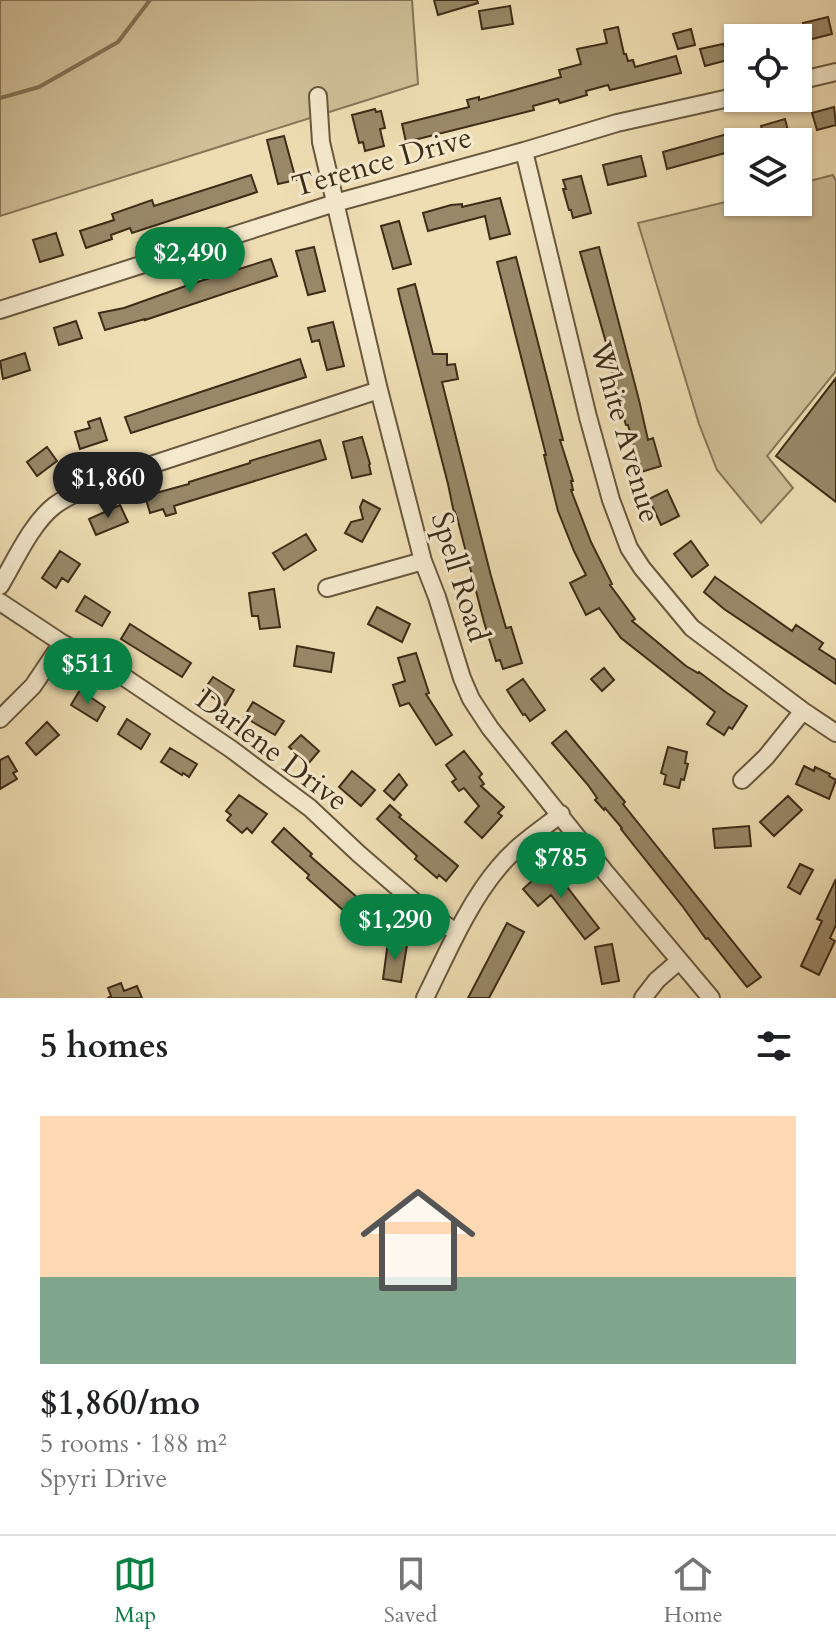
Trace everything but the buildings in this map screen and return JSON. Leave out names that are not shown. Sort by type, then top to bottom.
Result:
[{"type":"street","points":[[812,78],[836,72]]},
{"type":"street","name":"Spell Road","points":[[318,96],[321,142],[379,390],[423,561],[471,699],[490,728],[711,998]]},
{"type":"street","name":"Terence Drive","points":[[0,310],[335,203],[617,123],[724,99]]},
{"type":"street","name":"White Avenue","points":[[524,151],[588,417],[611,500],[629,548],[692,628],[836,733]]},
{"type":"street","points":[[0,586],[41,518],[76,493],[99,482],[379,390]]},
{"type":"street","points":[[327,588],[423,561]]},
{"type":"street","name":"Darlene Drive","points":[[0,602],[62,643],[124,677],[271,779],[310,808],[418,905],[457,933]]},
{"type":"street","points":[[0,719],[33,686],[62,643]]},
{"type":"street","points":[[742,780],[766,757],[803,711]]},
{"type":"street","points":[[425,998],[457,933],[490,877],[529,838],[561,814]]},
{"type":"street","points":[[643,998],[657,980],[679,961]]},
{"type":"shaded area","points":[[0,0],[412,0],[418,84],[0,216]]},
{"type":"shaded area","points":[[833,175],[836,181],[836,371],[767,456],[793,488],[761,523],[717,470],[699,424],[638,223],[724,202],[724,216],[812,216],[812,180]]},
{"type":"waterway","points":[[0,98],[39,87],[118,42],[150,0]]}]
